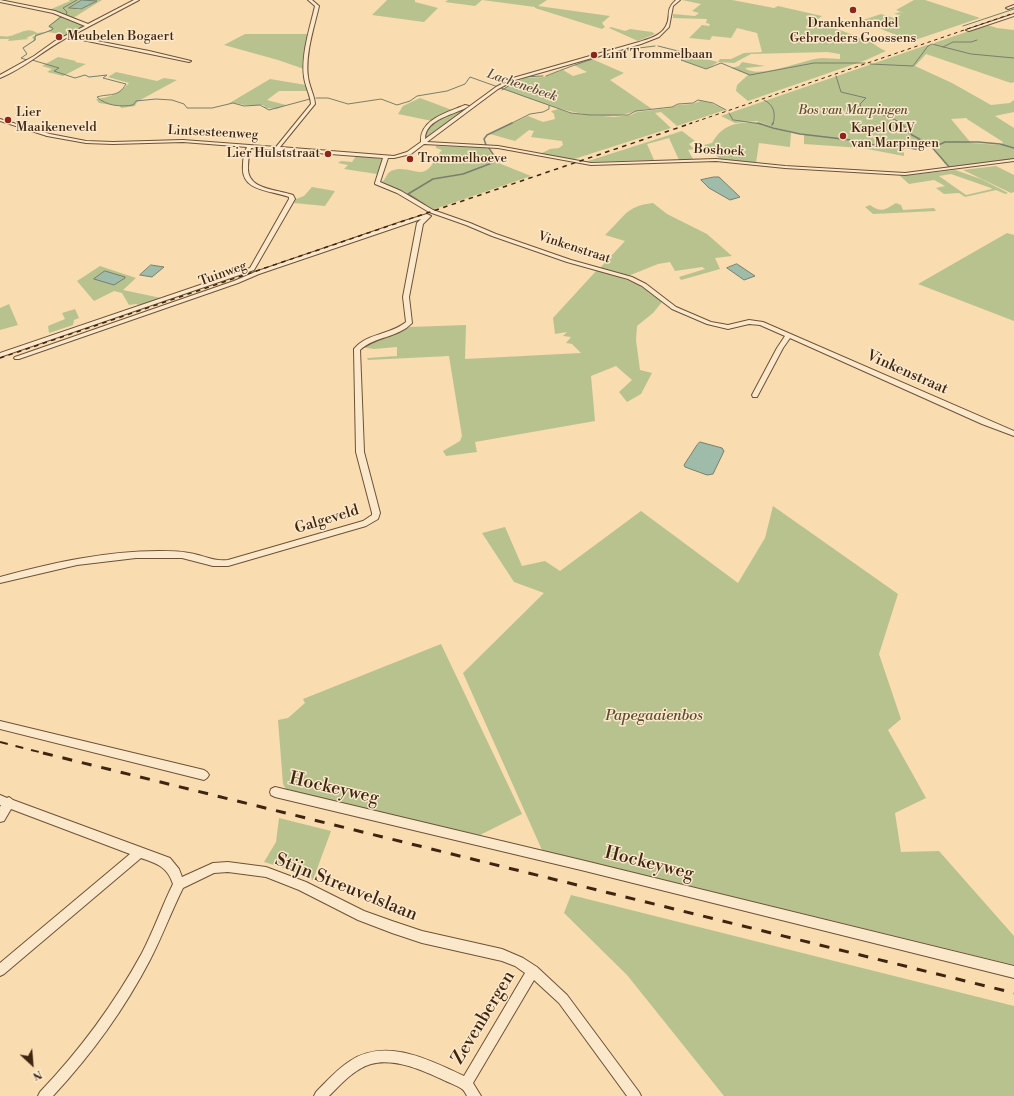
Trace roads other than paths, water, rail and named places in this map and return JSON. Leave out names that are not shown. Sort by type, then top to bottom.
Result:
[{"type":"street","points":[[0,77],[67,36],[137,0]]},
{"type":"street","points":[[277,148],[312,104],[312,97],[307,85],[306,75],[307,53],[317,6],[310,0]]},
{"type":"street","name":"Lintsesteenweg","points":[[0,120],[49,135],[86,142],[113,143],[183,141],[386,157],[405,155],[505,83],[514,79],[652,39],[663,32],[668,26],[671,6],[678,0]]},
{"type":"street","points":[[0,1],[54,12],[87,25]]},
{"type":"street","points":[[1008,8],[1014,6]]},
{"type":"street","points":[[968,30],[1014,14]]},
{"type":"street","points":[[67,36],[189,61]]},
{"type":"street","points":[[423,143],[423,133],[432,122],[462,108],[475,105]]},
{"type":"street","name":"Boshoek","points":[[423,143],[498,147],[591,164],[716,160],[785,168],[905,174],[1014,160]]},
{"type":"street","name":"Tuinweg","points":[[0,355],[252,269],[292,199],[288,194],[264,190],[249,181],[246,177],[245,170],[250,146]]},
{"type":"street","name":"Vinkenstraat","points":[[386,157],[377,183],[399,192],[437,214],[461,221],[494,235],[569,261],[630,278],[644,285],[674,308],[709,323],[728,328],[755,322],[789,335],[1014,434]]},
{"type":"street","name":"Tuinweg","points":[[17,358],[403,223],[437,214]]},
{"type":"street","name":"Galgeveld","points":[[0,580],[101,558],[142,554],[180,555],[218,565],[372,520],[376,513],[360,452],[357,350],[368,340],[398,330],[409,323],[406,297],[420,223],[428,216]]},
{"type":"street","points":[[755,395],[780,348],[789,335]]},
{"type":"street","points":[[0,725],[204,775]]},
{"type":"street","name":"Hockeyweg","points":[[275,792],[581,865],[1014,972]]},
{"type":"street","points":[[0,817],[5,801],[166,862],[175,873],[179,884],[146,957],[112,1014],[78,1060],[44,1096]]},
{"type":"street","points":[[0,970],[140,852]]},
{"type":"street","name":"Stijn Streuvelslaan","points":[[179,884],[213,868],[228,867],[266,872],[302,886],[362,916],[422,937],[502,955],[519,962],[533,971],[563,999],[635,1096]]},
{"type":"street","name":"Zevenbergen","points":[[466,1084],[533,971]]},
{"type":"street","name":"Zevenbergen","points":[[320,1096],[359,1062],[377,1056],[394,1056],[444,1073],[466,1084],[475,1096]]},
{"type":"waterway","name":"Lachenebeek","points":[[66,15],[67,12],[63,8],[77,0]]},
{"type":"waterway","points":[[963,26],[1014,9]]},
{"type":"waterway","name":"Lachenebeek","points":[[27,60],[21,58],[27,54],[23,48],[35,40],[35,36],[52,30],[53,28],[49,26],[61,17]]},
{"type":"waterway","points":[[943,47],[953,42],[971,42],[977,40]]},
{"type":"waterway","points":[[870,64],[913,66],[928,46],[932,44],[943,47]]},
{"type":"waterway","points":[[546,76],[613,53],[655,46]]},
{"type":"waterway","points":[[658,46],[690,54]]},
{"type":"waterway","points":[[943,47],[971,54],[1014,58]]},
{"type":"waterway","points":[[688,55],[681,60],[706,69],[721,63],[750,75],[814,63],[865,63]]},
{"type":"waterway","name":"Lachenebeek","points":[[32,60],[59,68],[54,71],[75,78],[85,75],[89,77],[107,75],[103,78],[126,84],[117,93],[97,97],[109,104],[114,105],[133,105],[136,101],[156,99],[172,100],[184,104],[187,108],[212,108],[233,103],[244,106],[260,105],[269,110],[310,99]]},
{"type":"waterway","points":[[504,89],[523,77],[543,76]]},
{"type":"waterway","points":[[836,76],[841,92],[866,98],[860,104],[861,108],[890,117],[903,124]]},
{"type":"waterway","name":"Lachenebeek","points":[[316,98],[328,98],[348,104],[381,99],[397,105],[410,101],[417,96],[447,91],[465,84],[470,77],[504,89]]},
{"type":"waterway","name":"Lachenebeek","points":[[504,89],[571,113],[590,115],[628,115],[636,111],[672,107],[678,104],[693,103],[698,100],[713,103],[726,110]]},
{"type":"waterway","points":[[764,100],[772,107],[774,113],[773,124]]},
{"type":"waterway","points":[[512,123],[530,114],[543,112],[549,109],[549,106]]},
{"type":"waterway","name":"Lachenebeek","points":[[729,113],[733,120]]},
{"type":"waterway","name":"Lachenebeek","points":[[734,120],[761,124]]},
{"type":"waterway","points":[[486,145],[484,139],[487,135],[512,123]]},
{"type":"waterway","points":[[901,123],[912,135],[931,147]]},
{"type":"waterway","name":"Lachenebeek","points":[[761,124],[800,134],[851,140],[884,147],[895,145],[915,149],[931,147]]},
{"type":"waterway","name":"Lachenebeek","points":[[931,147],[945,142],[978,142],[1000,144],[1014,148]]},
{"type":"waterway","points":[[425,205],[408,194],[433,179],[463,174],[492,163],[495,157],[488,147]]},
{"type":"waterway","points":[[931,147],[950,168]]},
{"type":"railway","points":[[689,124],[1014,13]]},
{"type":"railway","points":[[0,358],[692,123]]},
{"type":"railway","points":[[0,742],[46,754]]},
{"type":"railway","points":[[46,754],[1014,993]]},
{"type":"place","name":"Drankenhandel Gebroeders Goossens","points":[[853,10]]},
{"type":"place","name":"Meubelen Bogaert","points":[[59,37]]},
{"type":"place","name":"Lint Trommelbaan","points":[[594,55]]},
{"type":"place","name":"Lier Maaikeneveld","points":[[8,120]]},
{"type":"place","name":"Kapel OLV van Marpingen","points":[[843,136]]},
{"type":"place","name":"Lier Hulststraat","points":[[328,154]]},
{"type":"place","name":"Trommelhoeve","points":[[410,159]]},
{"type":"park label","name":"Bos van Marpingen","points":[[853,111]]},
{"type":"park label","name":"Papegaaienbos","points":[[654,716]]}]
